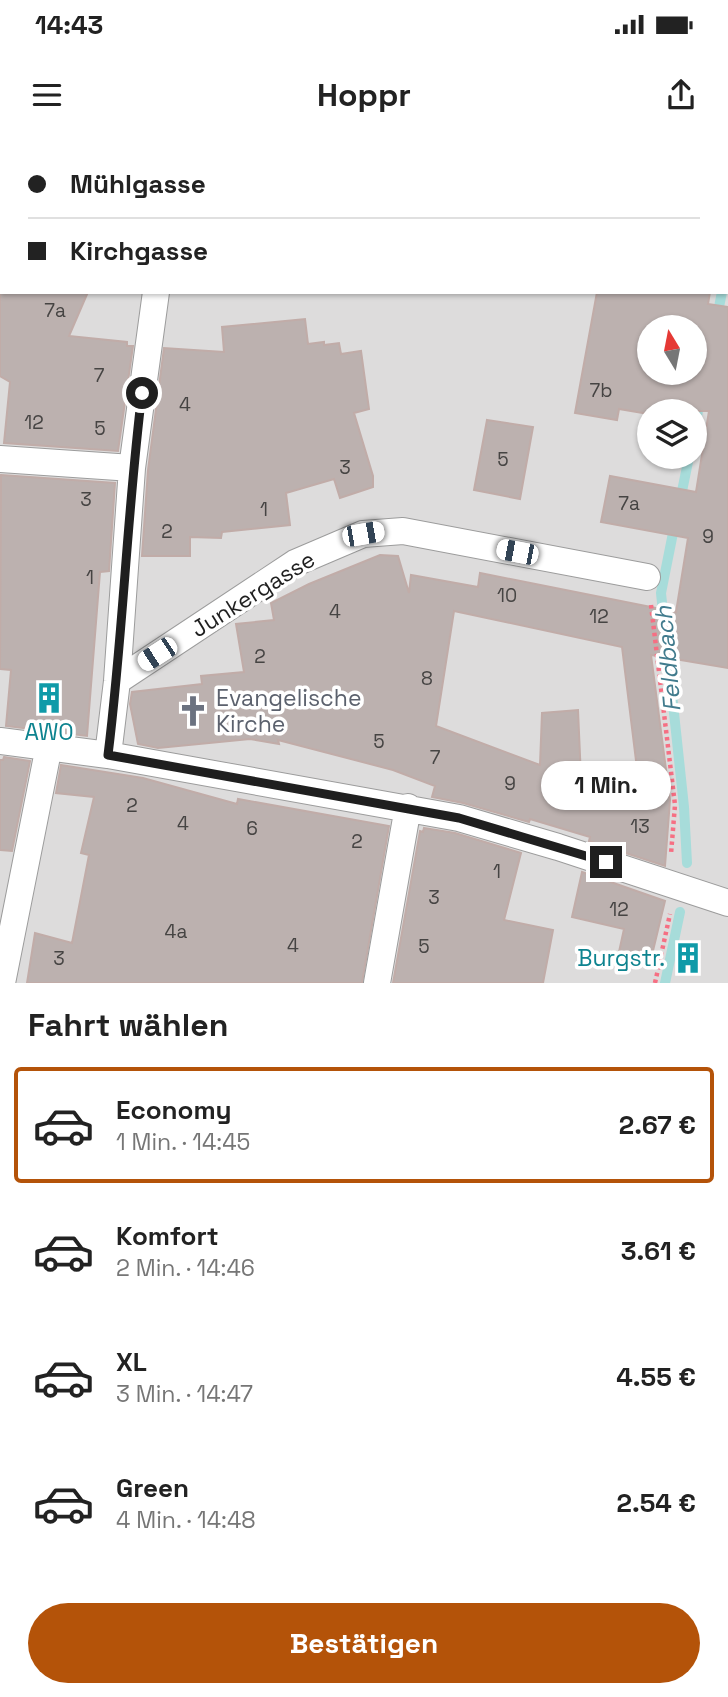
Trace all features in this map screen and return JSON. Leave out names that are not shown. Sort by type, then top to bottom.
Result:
[{"type":"street","points":[[108,755],[117,681],[132,468],[156,294]]},
{"type":"street","points":[[0,459],[132,468]]},
{"type":"street","name":"Junkergasse","points":[[117,681],[295,564],[363,534],[403,531],[647,577]]},
{"type":"street","points":[[0,741],[108,755],[408,807],[471,821],[728,903]]},
{"type":"street","points":[[2,983],[49,746]]},
{"type":"street","points":[[377,983],[408,807]]},
{"type":"path","points":[[647,577],[672,782],[674,805],[671,852],[677,885],[655,983]]},
{"type":"shaded area","points":[[0,294],[728,294],[728,983],[0,983]]},
{"type":"building","points":[[0,294],[87,294],[69,336],[127,342],[127,346],[133,346],[118,451],[4,443],[10,382],[0,376]]},
{"type":"building","points":[[597,294],[710,294],[708,304],[728,307],[728,668],[651,655],[670,800],[665,866],[589,841],[590,837],[530,819],[529,822],[432,797],[435,786],[393,770],[278,740],[279,744],[250,739],[158,748],[138,744],[130,704],[132,692],[202,684],[201,676],[244,672],[236,624],[274,620],[271,603],[380,555],[398,556],[409,593],[411,575],[478,587],[480,573],[676,612],[688,538],[601,522],[610,476],[696,492],[700,469],[707,469],[707,399],[637,399],[637,412],[619,409],[617,420],[575,413]],"holes":[[[454,611],[622,647],[640,793],[581,778],[578,710],[542,713],[540,765],[436,726]]]},
{"type":"building","points":[[305,319],[308,344],[339,343],[341,354],[361,351],[369,409],[354,413],[373,476],[373,487],[340,498],[334,479],[286,493],[290,525],[222,532],[221,538],[190,537],[190,556],[142,556],[148,470],[164,348],[224,352],[222,327]]},
{"type":"building","points":[[487,420],[533,427],[520,499],[474,490]]},
{"type":"building","points":[[1,475],[115,483],[109,571],[100,572],[87,736],[6,726],[11,670],[0,669]]},
{"type":"building","points":[[4,757],[30,761],[12,851],[0,850],[0,760]]},
{"type":"building","points":[[61,765],[143,778],[237,804],[238,799],[389,826],[362,983],[27,983],[35,933],[72,943],[89,855],[81,853],[94,797],[56,793]]},
{"type":"building","points":[[424,828],[455,833],[521,853],[504,920],[553,930],[543,983],[393,983],[420,831],[423,832]]},
{"type":"building","points":[[582,872],[665,901],[651,959],[619,952],[624,929],[572,917]]},
{"type":"waterway","name":"Feldbach","points":[[717,317],[722,294]]},
{"type":"waterway","name":"Feldbach","points":[[680,501],[687,469]]},
{"type":"waterway","name":"Feldbach","points":[[664,622],[661,593],[675,523]]},
{"type":"waterway","name":"Feldbach","points":[[667,647],[684,807],[687,863]]},
{"type":"waterway","name":"Feldbach","points":[[665,983],[680,912]]},
{"type":"place","name":"AWO","points":[[49,698]]},
{"type":"place","name":"Evangelische Kirche","points":[[193,711]]},
{"type":"place","name":"Burgstr.","points":[[688,958]]},
{"type":"route","points":[[142,393],[132,468],[117,681],[108,755],[408,807],[459,818],[606,862]]}]
